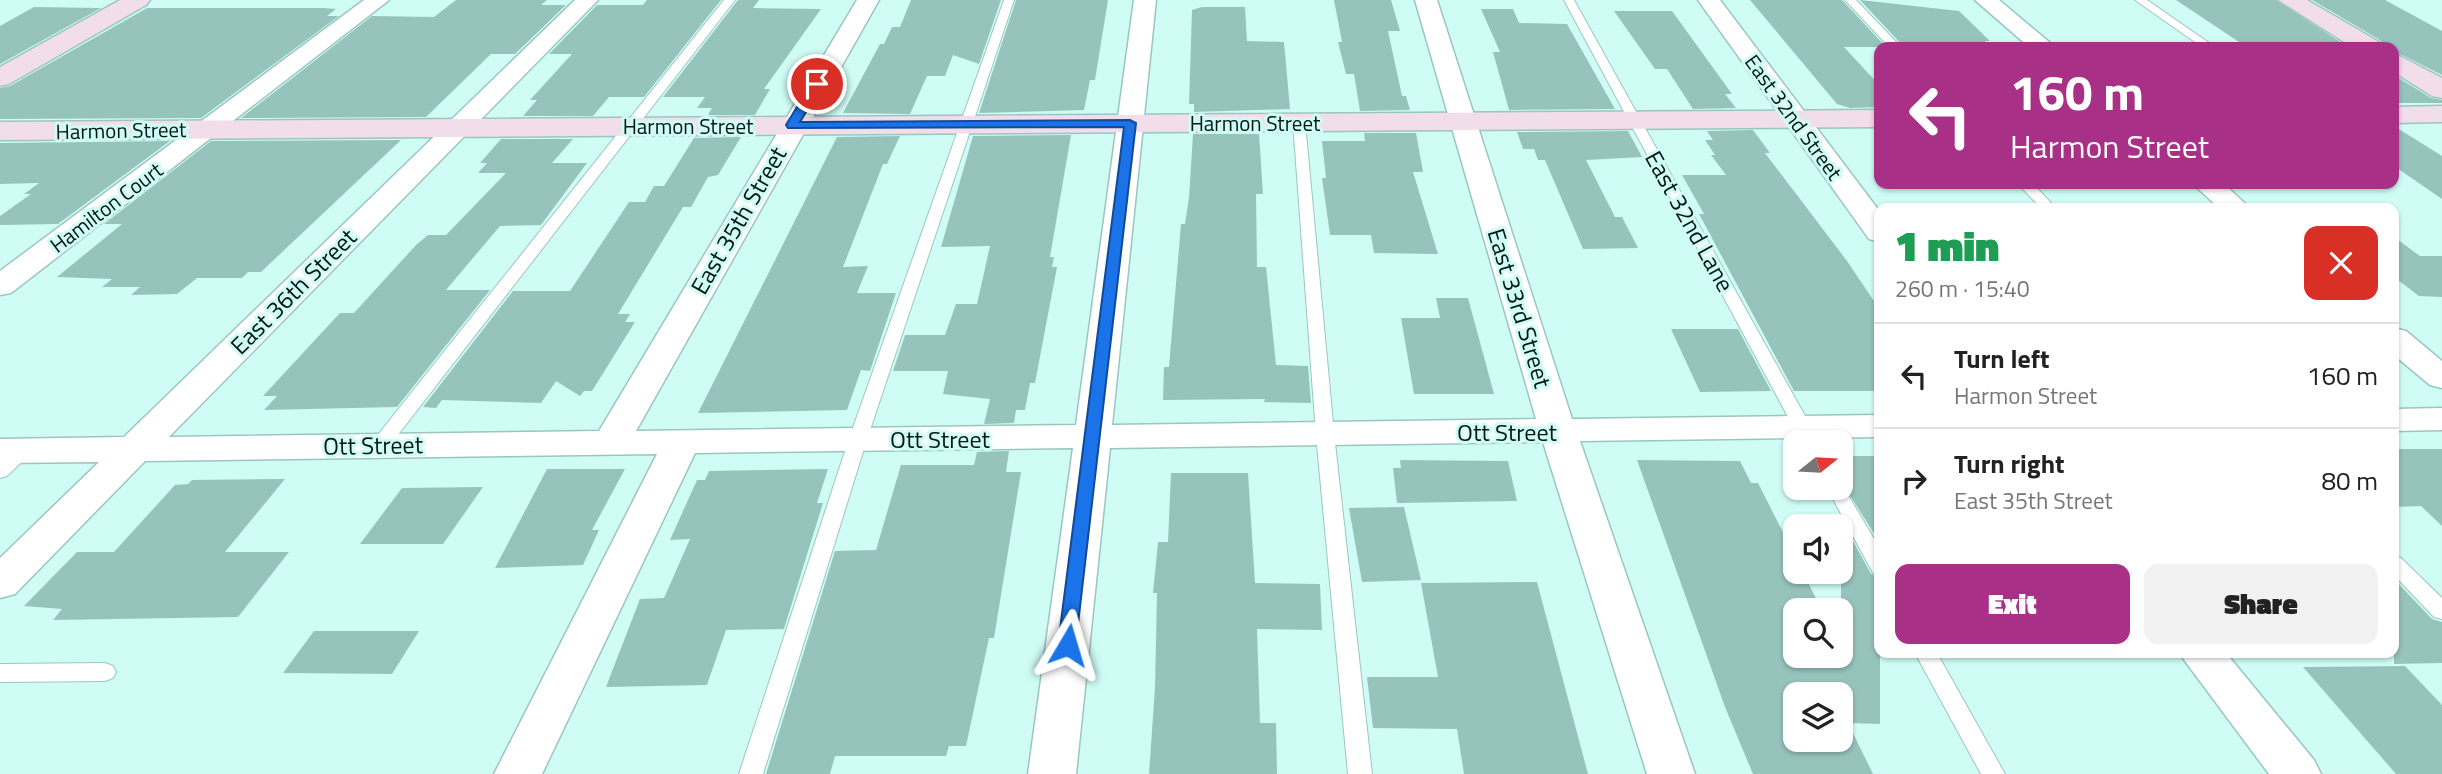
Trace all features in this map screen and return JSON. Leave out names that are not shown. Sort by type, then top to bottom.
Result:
[{"type":"main road","points":[[0,78],[138,0]]},
{"type":"main road","points":[[2290,0],[2361,42]]},
{"type":"main road","points":[[2399,64],[2442,90]]},
{"type":"main road","points":[[2399,115],[2442,114]]},
{"type":"main road","name":"Harmon Street","points":[[0,131],[1874,118]]},
{"type":"street","name":"Hamilton Court","points":[[0,286],[211,129],[378,0]]},
{"type":"street","name":"East 36th Street","points":[[0,583],[587,0]]},
{"type":"street","name":"East 35th Street","points":[[611,442],[792,125],[868,0]]},
{"type":"street","points":[[1052,774],[1145,0]]},
{"type":"street","name":"East 33rd Street","points":[[1426,0],[1558,432],[1671,774]]},
{"type":"street","name":"East 32nd Street","points":[[1709,0],[1874,225]]},
{"type":"street","points":[[1986,0],[2037,42]]},
{"type":"street","points":[[2213,189],[2230,203]]},
{"type":"street","points":[[2399,342],[2442,378]]},
{"type":"street","points":[[2399,420],[2442,419]]},
{"type":"street","name":"Ott Street","points":[[1848,430],[1874,427]]},
{"type":"street","name":"Ott Street","points":[[7,458],[133,448],[1325,433],[1783,435]]},
{"type":"street","points":[[518,774],[682,442]]},
{"type":"street","points":[[2205,658],[2297,774]]},
{"type":"lane","points":[[380,445],[633,127],[730,0]]},
{"type":"lane","points":[[751,774],[858,439],[1009,0]]},
{"type":"lane","name":"East 32nd Lane","points":[[1569,0],[1804,430]]},
{"type":"lane","points":[[1850,0],[1890,42]]},
{"type":"lane","points":[[2140,0],[2201,42]]},
{"type":"lane","points":[[1299,122],[1325,433],[1360,774]]},
{"type":"lane","points":[[2030,189],[2044,203]]},
{"type":"lane","points":[[1843,500],[1874,557]]},
{"type":"lane","points":[[2399,568],[2442,611]]},
{"type":"lane","points":[[1929,658],[1993,774]]},
{"type":"lane","points":[[0,673],[105,672]]},
{"type":"building","points":[[456,0],[547,0],[541,5],[566,5],[515,54],[491,54],[426,117],[241,118],[372,16],[434,17]]},
{"type":"building","points":[[647,0],[721,0],[644,97],[609,97],[593,116],[523,116],[537,100],[530,100],[572,54],[549,54],[597,5],[643,5]]},
{"type":"building","points":[[738,0],[759,0],[753,8],[821,9],[764,89],[770,89],[755,115],[708,115],[712,108],[697,108],[705,97],[663,97]]},
{"type":"building","points":[[911,0],[1001,0],[979,64],[953,55],[945,76],[927,76],[910,114],[843,113],[880,44],[884,44],[892,27],[900,27]]},
{"type":"building","points":[[1016,0],[1108,0],[1095,80],[1090,80],[1084,110],[979,113]]},
{"type":"building","points":[[1334,0],[1391,0],[1400,31],[1388,31],[1402,96],[1406,96],[1410,110],[1360,111],[1354,74],[1346,74],[1338,42],[1342,42]]},
{"type":"building","points":[[1750,0],[1842,0],[1881,42],[1874,42],[1874,47],[1844,47],[1874,80],[1874,107],[1850,108],[1837,104]]},
{"type":"building","points":[[1860,0],[1959,11],[1990,41],[1986,42],[1899,42]]},
{"type":"building","points":[[2176,0],[2276,0],[2340,42],[2239,42]]},
{"type":"building","points":[[2312,0],[2385,0],[2442,31],[2442,75],[2399,54],[2399,42],[2380,40]]},
{"type":"building","points":[[34,7],[101,8],[0,64],[0,26]]},
{"type":"building","points":[[1202,7],[1245,7],[1247,41],[1284,42],[1290,109],[1194,112],[1194,104],[1189,104],[1192,10]]},
{"type":"building","points":[[147,8],[324,8],[336,9],[327,16],[339,16],[201,118],[0,119],[0,88],[10,86]]},
{"type":"building","points":[[1481,9],[1513,9],[1519,23],[1567,24],[1615,109],[1509,110],[1493,52],[1500,52]]},
{"type":"building","points":[[1614,11],[1672,11],[1732,94],[1725,94],[1736,108],[1693,109],[1667,69],[1655,69]]},
{"type":"building","points":[[2399,78],[2431,98],[2442,100],[2442,103],[2399,103]]},
{"type":"building","points":[[2399,129],[2442,156],[2442,199],[2399,169]]},
{"type":"building","points":[[1753,130],[1770,153],[1765,153],[1874,301],[1874,391],[1794,391],[1699,214],[1704,214],[1682,175],[1726,175],[1711,155],[1715,155],[1705,140],[1713,140],[1707,131]]},
{"type":"building","points":[[1628,131],[1642,157],[1586,160],[1615,217],[1622,217],[1638,248],[1583,249],[1545,160],[1538,160],[1534,149],[1523,149],[1517,132]]},
{"type":"building","points":[[1364,133],[1416,133],[1423,172],[1413,172],[1438,254],[1374,253],[1371,235],[1330,235],[1322,178],[1326,178],[1322,141],[1365,141]]},
{"type":"building","points":[[1193,134],[1259,134],[1263,194],[1256,194],[1257,267],[1266,267],[1276,365],[1308,366],[1311,403],[1264,402],[1265,399],[1163,400],[1164,367],[1169,367],[1181,224],[1185,224],[1189,198]]},
{"type":"building","points":[[1071,135],[1050,257],[1054,257],[1052,267],[1057,267],[1035,383],[1030,383],[1025,410],[1016,410],[1014,423],[984,424],[990,399],[943,394],[948,371],[893,371],[905,335],[945,335],[956,304],[977,304],[990,246],[941,247],[973,136]]},
{"type":"building","points":[[900,136],[887,164],[883,164],[843,267],[868,266],[857,293],[896,293],[870,371],[861,370],[847,410],[698,413],[837,137]]},
{"type":"building","points":[[741,137],[718,175],[708,177],[691,207],[683,207],[618,314],[630,314],[625,322],[635,322],[592,391],[584,391],[580,396],[556,381],[541,403],[442,400],[436,408],[423,407],[513,291],[570,291],[629,202],[645,202],[654,186],[664,186],[694,138]]},
{"type":"building","points":[[501,139],[573,139],[552,163],[587,163],[541,225],[500,226],[446,290],[490,290],[397,407],[264,410],[277,396],[263,396],[340,313],[354,313],[416,245],[428,235],[446,235],[506,173],[478,173],[487,163],[480,163]]},
{"type":"building","points":[[401,140],[261,272],[248,272],[242,278],[197,278],[177,294],[131,295],[140,287],[102,287],[112,279],[57,277],[122,224],[104,224],[211,141]]},
{"type":"building","points":[[170,141],[58,224],[0,225],[0,216],[31,194],[24,194],[39,183],[0,184],[0,143]]},
{"type":"building","points":[[2399,241],[2420,256],[2442,256],[2442,297],[2419,296],[2399,281]]},
{"type":"building","points":[[1436,298],[1468,298],[1494,394],[1414,394],[1401,318],[1440,318]]},
{"type":"building","points":[[1671,329],[1738,329],[1771,391],[1700,392]]},
{"type":"building","points":[[2399,449],[2442,449],[2442,526],[2421,506],[2399,507]]},
{"type":"building","points":[[1009,451],[1006,472],[1021,472],[994,638],[989,638],[966,746],[949,746],[946,756],[835,756],[830,774],[766,774],[835,551],[876,550],[901,465],[974,465],[977,452]]},
{"type":"building","points":[[1853,456],[1874,456],[1874,533],[1853,500]]},
{"type":"building","points":[[1400,460],[1508,461],[1517,501],[1397,503],[1393,468],[1401,468]]},
{"type":"building","points":[[1637,460],[1740,461],[1751,483],[1758,483],[1783,532],[1783,584],[1809,584],[1816,598],[1783,598],[1783,668],[1853,668],[1853,598],[1841,598],[1841,584],[1853,584],[1853,541],[1874,575],[1874,658],[1880,658],[1880,724],[1853,723],[1853,682],[1783,682],[1783,752],[1853,752],[1853,733],[1873,774],[1753,774],[1725,707]]},
{"type":"building","points":[[547,469],[625,469],[592,530],[599,530],[583,565],[495,568]]},
{"type":"building","points":[[828,469],[817,503],[823,503],[784,629],[726,630],[707,685],[606,687],[640,599],[664,598],[690,539],[670,540],[697,480],[705,480],[709,471]]},
{"type":"building","points":[[1171,473],[1248,473],[1255,583],[1320,584],[1322,630],[1257,629],[1260,723],[1276,723],[1277,774],[1149,774],[1155,688],[1157,593],[1153,593],[1158,542],[1168,542]]},
{"type":"building","points":[[285,479],[225,552],[289,552],[238,617],[53,620],[62,609],[24,606],[77,552],[114,552],[175,485],[188,484],[192,480]]},
{"type":"building","points":[[483,487],[443,544],[360,544],[402,488]]},
{"type":"building","points":[[1404,507],[1421,580],[1362,582],[1349,508]]},
{"type":"building","points":[[1537,582],[1588,774],[1464,774],[1457,729],[1373,728],[1367,677],[1438,677],[1421,583]]},
{"type":"building","points":[[2399,584],[2432,619],[2442,622],[2442,663],[2394,664],[2394,658],[2399,658]]},
{"type":"building","points":[[314,631],[419,631],[392,674],[283,673]]},
{"type":"building","points":[[2405,666],[2442,705],[2442,774],[2396,774],[2303,667]]},
{"type":"route","points":[[817,84],[792,125],[1130,123],[1068,645]]}]
